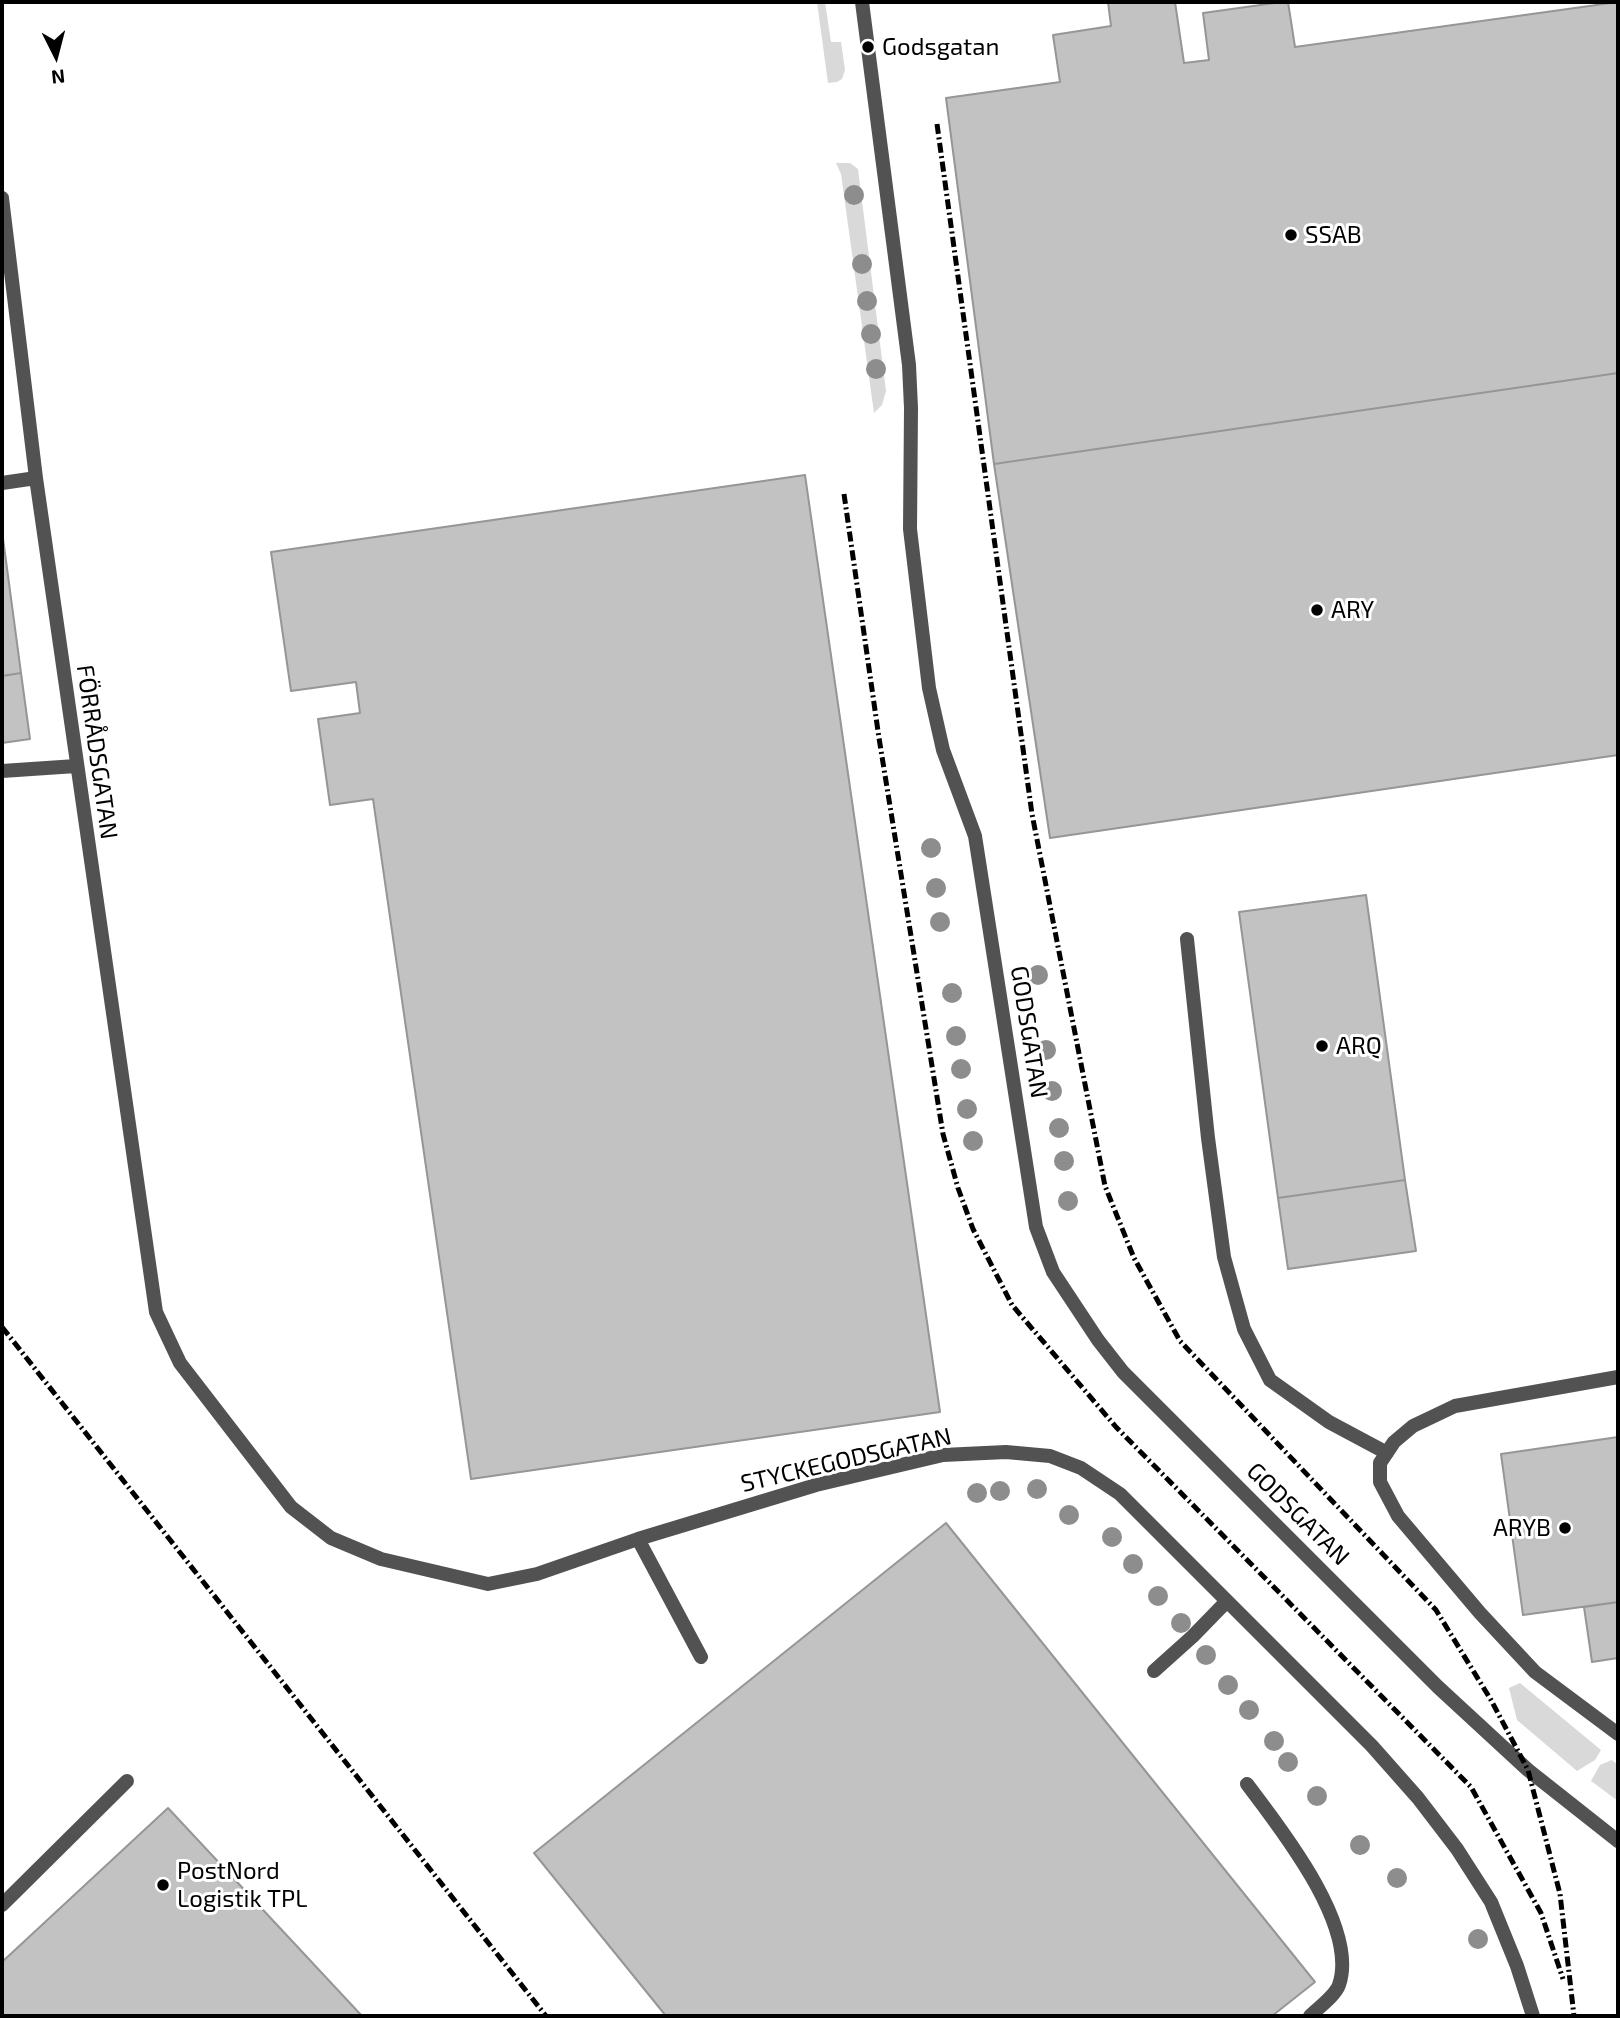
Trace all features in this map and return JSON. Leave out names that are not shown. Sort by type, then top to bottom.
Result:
[{"type":"street","name":"GODSGATAN","points":[[862,2],[909,365],[910,529],[929,688],[943,750],[975,836],[1036,1227],[1053,1272],[1098,1340],[1133,1381],[1438,1688],[1528,1770],[1618,1841]]},
{"type":"street","name":"FÖRRÅDSGATAN","points":[[2,198],[36,478],[156,1312]]},
{"type":"street","points":[[2,483],[36,478]]},
{"type":"street","points":[[2,771],[76,765]]},
{"type":"street","points":[[1186,939],[1224,1256],[1244,1329],[1270,1380],[1329,1422],[1387,1453]]},
{"type":"street","name":"STYCKEGODSGATAN","points":[[156,1312],[180,1363],[291,1507],[331,1538],[381,1559],[488,1584],[537,1574],[638,1539],[816,1485],[943,1455],[1006,1452],[1050,1456],[1082,1468],[1120,1494],[1372,1746],[1418,1798],[1457,1849],[1491,1902],[1517,1966],[1533,2016]]},
{"type":"street","points":[[1618,1377],[1455,1406],[1413,1426],[1394,1442],[1380,1463],[1380,1482],[1398,1516],[1480,1613],[1535,1672],[1618,1734]]},
{"type":"street","points":[[638,1539],[701,1657]]},
{"type":"street","points":[[1154,1671],[1227,1601]]},
{"type":"street","points":[[2,1905],[127,1781]]},
{"type":"street","points":[[1247,1784],[1299,1854],[1335,1927],[1343,1964],[1338,1988],[1310,2016]]},
{"type":"shaded area","points":[[817,2],[825,2],[831,42],[841,42],[845,70],[842,79],[837,82],[828,83]]},
{"type":"shaded area","points":[[836,163],[850,163],[858,169],[886,391],[882,405],[874,413],[841,174]]},
{"type":"shaded area","points":[[1520,1683],[1601,1750],[1595,1760],[1577,1771],[1517,1720],[1509,1688]]},
{"type":"shaded area","points":[[1612,1760],[1618,1765],[1618,1801],[1591,1781],[1600,1765]]},
{"type":"building","name":"SSAB","points":[[1108,2],[1175,2],[1184,63],[1209,60],[1203,13],[1288,2],[1295,47],[1618,2],[1618,373],[994,464],[946,98],[1060,82],[1053,35],[1111,26]]},
{"type":"building","name":"ARY","points":[[1618,373],[1618,755],[1050,838],[994,464]]},
{"type":"building","points":[[805,475],[940,1412],[471,1479],[373,799],[330,805],[318,719],[360,713],[356,682],[291,691],[271,552]]},
{"type":"building","points":[[2,531],[21,673],[2,676]]},
{"type":"building","points":[[21,673],[30,739],[2,743],[2,676]]},
{"type":"building","name":"ARQ","points":[[1366,895],[1405,1180],[1278,1198],[1239,912]]},
{"type":"building","points":[[1405,1180],[1416,1251],[1288,1269],[1278,1198]]},
{"type":"building","name":"ARYB","points":[[1618,1437],[1618,1602],[1523,1615],[1501,1454]]},
{"type":"building","points":[[946,1523],[1315,1982],[1272,2016],[666,2016],[534,1853]]},
{"type":"building","name":"ARYB","points":[[1618,1602],[1618,1658],[1592,1662],[1584,1607]]},
{"type":"building","name":"PostNord Logistik TPL","points":[[168,1808],[362,2016],[2,2016],[2,1962]]},
{"type":"railway","points":[[937,124],[1032,814],[1105,1186],[1134,1258],[1180,1341],[1436,1610],[1491,1700],[1528,1770],[1560,1894],[1574,2016]]},
{"type":"railway","points":[[844,494],[879,738],[943,1134],[973,1229],[1012,1305],[1116,1427],[1471,1787],[1541,1913],[1563,1979]]},
{"type":"railway","points":[[2,1327],[546,2016]]},
{"type":"place","name":"Godsgatan","points":[[868,47]]},
{"type":"place","name":"SSAB","points":[[1291,235]]},
{"type":"place","name":"ARY","points":[[1317,610]]},
{"type":"place","name":"ARQ","points":[[1322,1046]]},
{"type":"place","name":"ARYB","points":[[1565,1528]]},
{"type":"place","name":"PostNord Logistik TPL","points":[[163,1885]]}]
